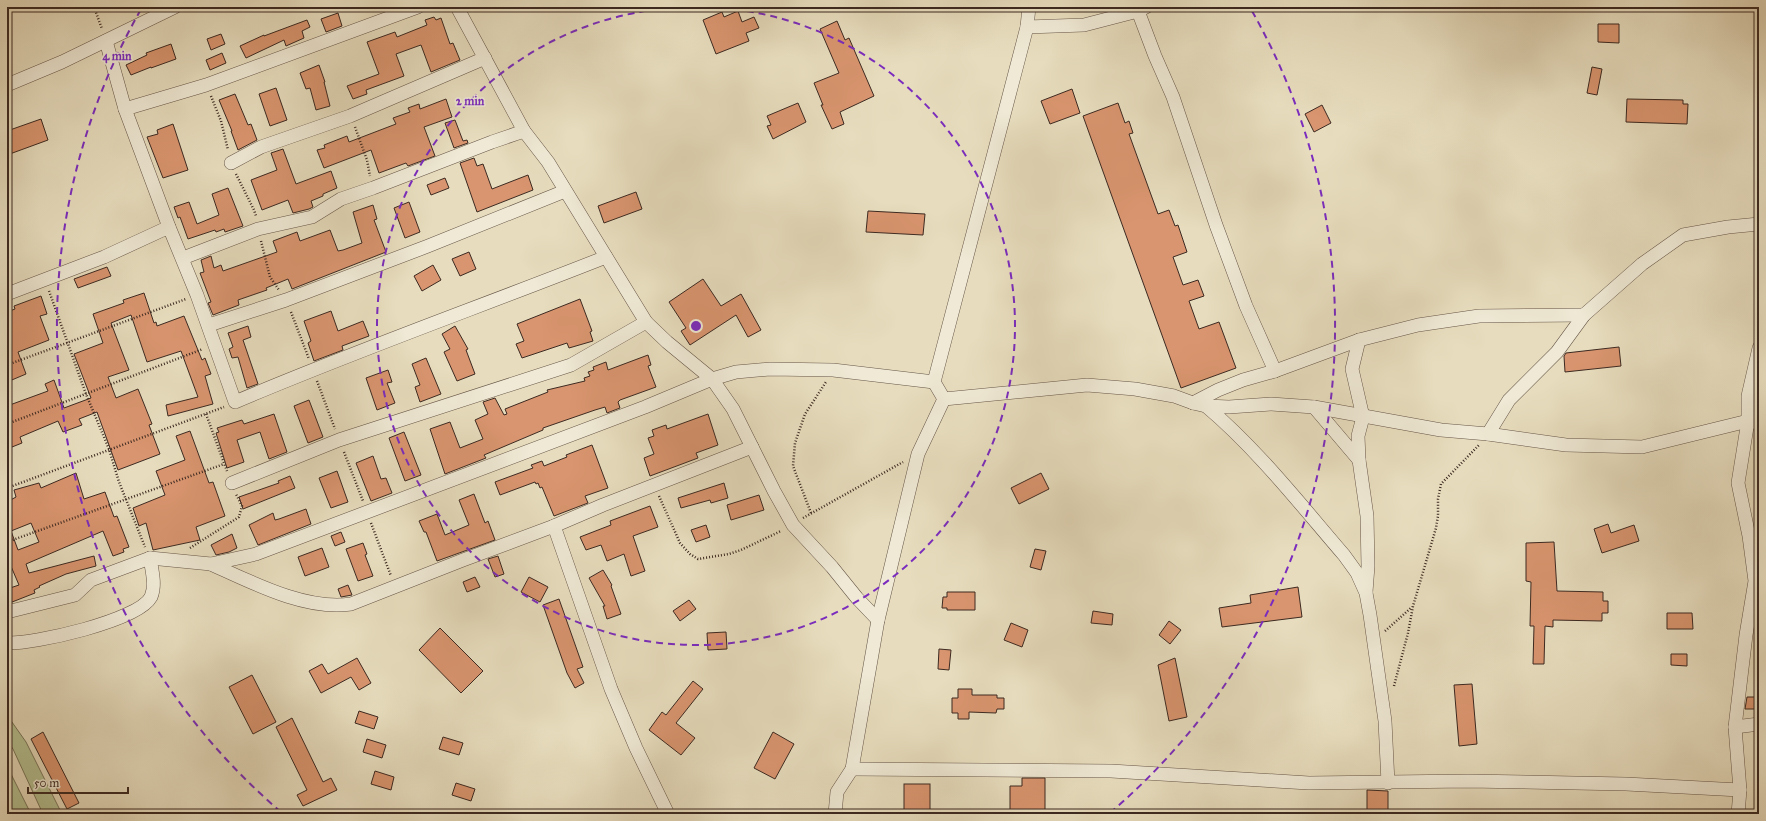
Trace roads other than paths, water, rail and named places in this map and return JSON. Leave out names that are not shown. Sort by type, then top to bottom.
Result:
[{"type":"street","points":[[10,80],[62,62],[175,7]]},
{"type":"street","points":[[125,109],[206,85],[418,7]]},
{"type":"street","points":[[457,7],[524,131],[548,162],[646,322],[667,342],[712,379],[733,409],[774,491],[793,525],[878,620]]},
{"type":"street","points":[[944,399],[934,382],[1027,27],[1029,7]]},
{"type":"street","points":[[1027,27],[1084,25],[1142,9],[1155,56],[1174,97],[1216,224],[1246,306],[1275,370]]},
{"type":"street","points":[[106,41],[125,109],[169,227],[183,258],[209,325],[214,345],[236,402],[312,369],[402,336],[606,257]]},
{"type":"street","points":[[231,163],[261,147],[350,116],[484,58]]},
{"type":"street","points":[[183,258],[258,229],[312,216],[341,199],[524,131]]},
{"type":"street","points":[[209,325],[293,297],[428,246],[566,191]]},
{"type":"street","points":[[1488,434],[1509,400],[1557,352],[1584,315],[1642,264],[1683,235],[1728,227],[1759,224]]},
{"type":"street","points":[[7,294],[104,257],[169,227]]},
{"type":"street","points":[[1200,405],[1218,390],[1243,380],[1359,340],[1418,325],[1479,316],[1584,315]]},
{"type":"street","points":[[232,483],[339,440],[571,365],[646,322]]},
{"type":"street","points":[[1359,340],[1352,369],[1363,417],[1358,436],[1359,460],[1367,516],[1368,566],[1366,594]]},
{"type":"street","points":[[1738,814],[1740,790],[1735,727],[1746,635],[1757,581],[1738,483],[1753,422],[1748,396],[1758,352]]},
{"type":"street","points":[[211,564],[256,554],[302,538],[446,481],[645,407],[712,379],[736,372],[770,369],[834,370],[934,382]]},
{"type":"street","points":[[944,399],[1087,385],[1135,388],[1174,396],[1200,405],[1229,407],[1271,404],[1314,407],[1440,430],[1488,434],[1566,445],[1642,448],[1753,422]]},
{"type":"street","points":[[835,814],[837,792],[852,769],[878,620],[918,454],[944,399]]},
{"type":"street","points":[[1200,405],[1226,423],[1244,442],[1344,555],[1357,573],[1366,594],[1370,615],[1385,721],[1388,783]]},
{"type":"street","points":[[1314,407],[1359,460]]},
{"type":"street","points":[[7,612],[75,595],[91,580],[150,558],[211,564],[259,586],[302,600],[338,606],[351,604],[456,562],[554,526],[603,505],[752,447]]},
{"type":"street","points":[[554,526],[611,689],[636,748],[668,814]]},
{"type":"street","points":[[7,643],[17,643],[75,633],[131,613],[144,606],[150,598],[154,588],[150,558]]},
{"type":"street","points":[[1735,727],[1759,724]]},
{"type":"street","points":[[852,769],[1111,771],[1309,783],[1468,782],[1626,784],[1740,790]]}]
